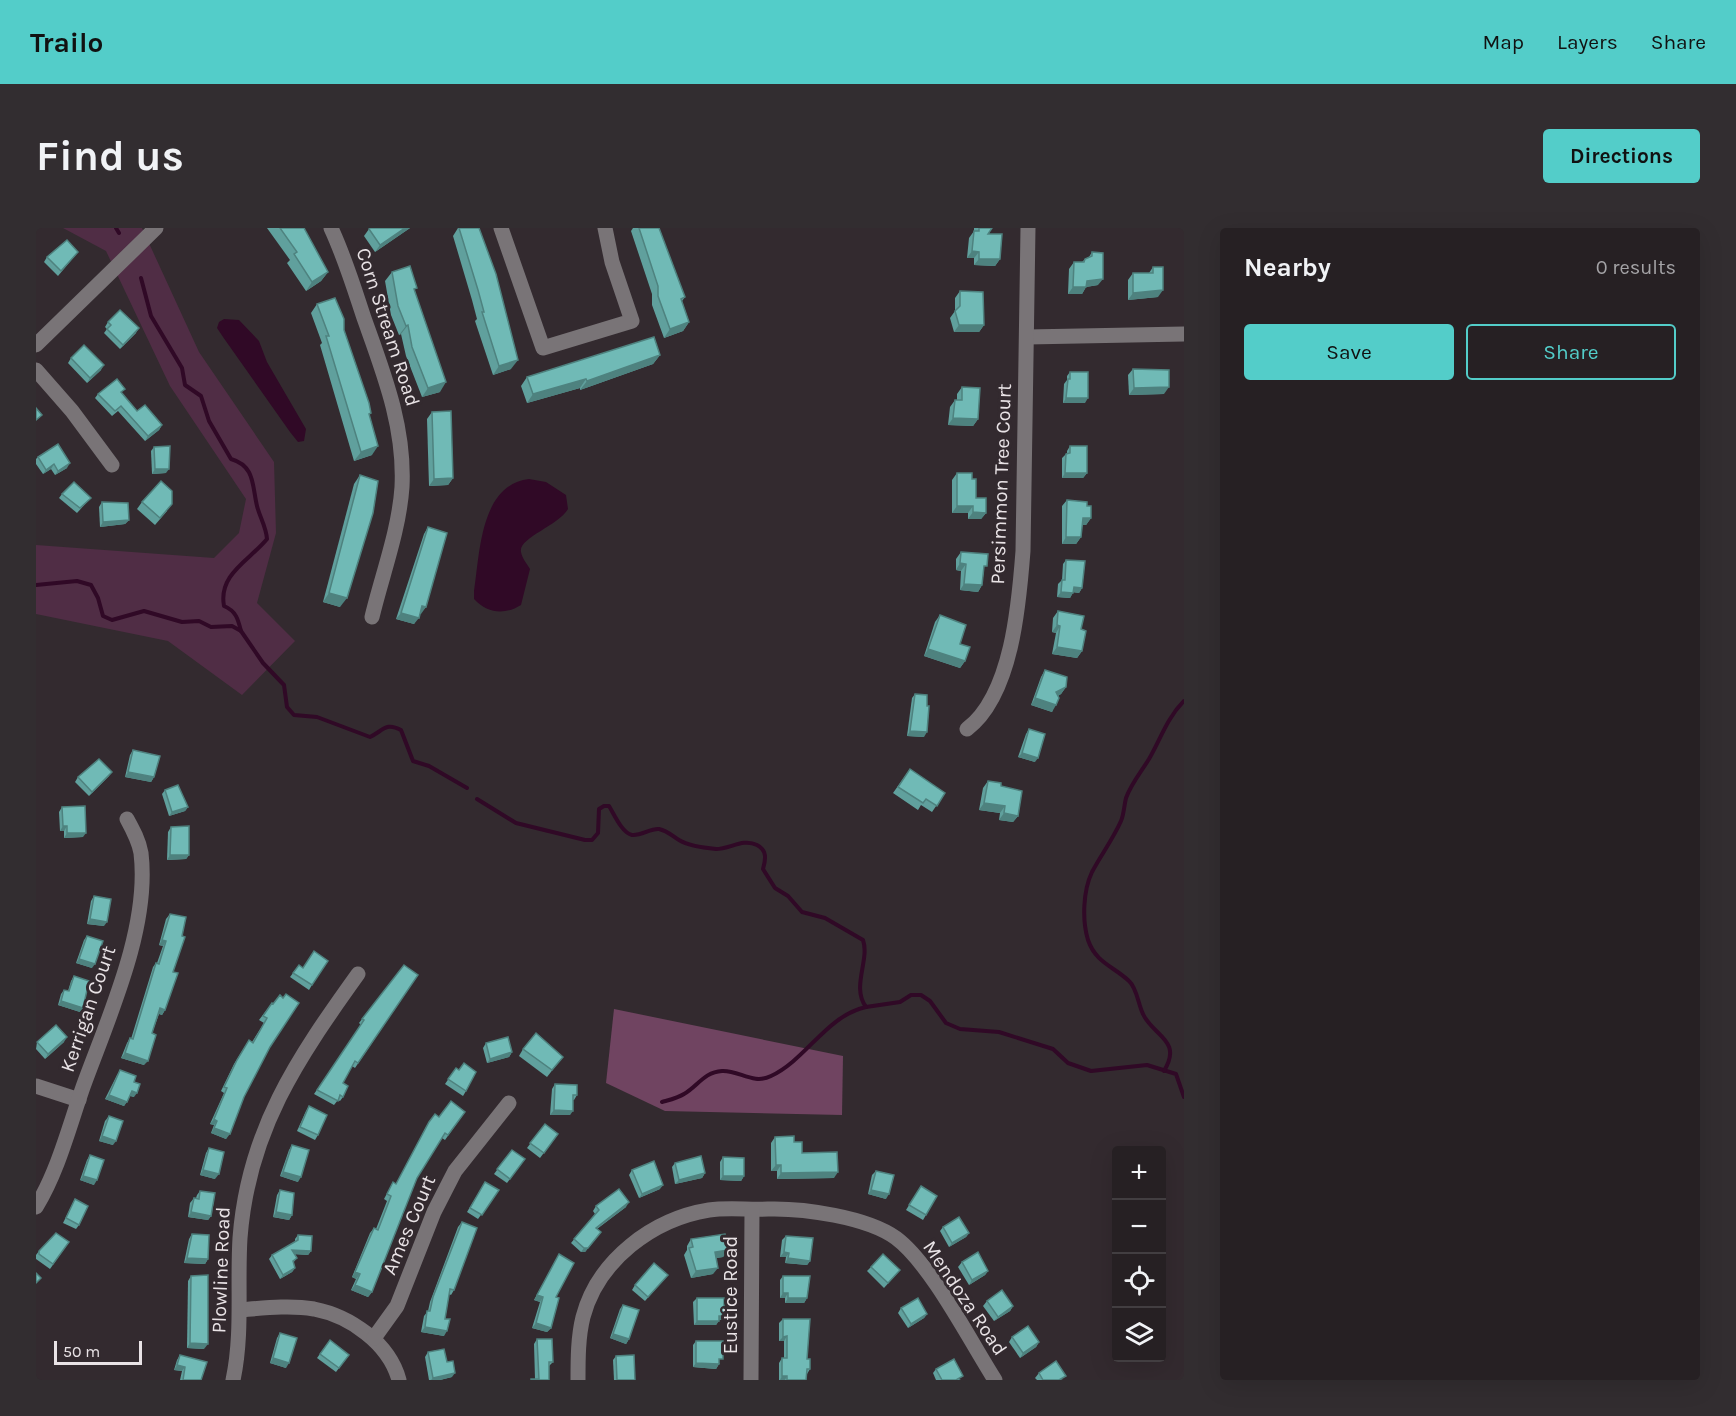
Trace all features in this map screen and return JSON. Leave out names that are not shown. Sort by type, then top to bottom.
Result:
[{"type":"street","points":[[36,345],[156,228]]},
{"type":"street","name":"Corn Stream Road","points":[[331,228],[347,261],[396,408],[400,435],[402,463],[400,506],[372,617]]},
{"type":"street","points":[[501,228],[543,348],[632,321],[612,262],[605,228]]},
{"type":"street","name":"Persimmon Tree Court","points":[[968,729],[985,713],[995,693],[1006,662],[1020,585],[1023,551],[1028,228]]},
{"type":"street","points":[[1027,337],[1184,334]]},
{"type":"street","points":[[36,370],[72,411],[112,465]]},
{"type":"street","name":"Kerrigan Court","points":[[36,1207],[79,1100],[120,982],[135,926],[140,888],[141,854],[128,819]]},
{"type":"street","name":"Plowline Road","points":[[233,1380],[239,1352],[240,1239],[246,1190],[266,1122],[302,1054],[358,974]]},
{"type":"street","points":[[36,1086],[79,1100]]},
{"type":"street","name":"Ames Court","points":[[374,1338],[397,1306],[434,1212],[455,1172],[509,1102]]},
{"type":"street","name":"Mendoza Road","points":[[578,1380],[579,1343],[584,1316],[593,1293],[609,1268],[636,1241],[659,1225],[685,1215],[711,1209],[784,1209],[818,1213],[865,1225],[894,1237],[924,1269],[995,1380]]},
{"type":"street","name":"Eustice Road","points":[[751,1380],[752,1210]]},
{"type":"street","points":[[240,1310],[314,1309],[340,1318],[374,1338],[397,1372],[399,1380]]},
{"type":"shaded area","points":[[63,228],[142,228],[199,352],[274,462],[276,533],[257,603],[295,641],[242,695],[168,641],[36,614],[36,545],[214,558],[239,533],[246,499],[170,386],[106,251]]},
{"type":"shaded area","points":[[224,319],[239,320],[259,341],[267,362],[306,429],[304,441],[298,442],[290,432],[217,328],[219,322]]},
{"type":"shaded area","points":[[529,479],[546,482],[566,495],[568,509],[522,547],[523,559],[530,569],[521,605],[503,611],[491,610],[474,599],[478,558],[485,523],[501,494],[513,484]]},
{"type":"shaded area","points":[[614,1009],[843,1056],[842,1115],[665,1111],[606,1083]]},
{"type":"building","points":[[280,228],[304,228],[328,272],[312,282],[294,254],[297,252]]},
{"type":"building","points":[[370,228],[405,228],[380,245]]},
{"type":"building","points":[[459,228],[479,228],[496,274],[518,360],[499,366]]},
{"type":"building","points":[[639,228],[659,228],[685,297],[681,299],[689,322],[670,329]]},
{"type":"building","points":[[979,228],[992,228],[988,234],[1002,234],[1000,259],[979,259],[979,252],[972,251],[974,231],[979,231]]},
{"type":"building","points":[[67,240],[78,252],[61,271],[47,257]]},
{"type":"building","points":[[1092,252],[1103,253],[1103,279],[1087,281],[1086,287],[1073,287],[1074,262],[1084,262],[1092,256]]},
{"type":"building","points":[[410,266],[417,288],[414,289],[446,382],[428,388],[412,347],[408,325],[406,326],[398,306],[392,272]]},
{"type":"building","points":[[1153,267],[1163,267],[1163,290],[1133,293],[1133,273],[1153,273]]},
{"type":"building","points":[[960,291],[983,292],[984,325],[959,325],[955,311],[960,306]]},
{"type":"building","points":[[335,298],[344,319],[344,330],[369,403],[371,413],[369,414],[378,446],[361,452],[326,336],[329,336],[317,304]]},
{"type":"building","points":[[120,310],[139,328],[123,345],[107,329],[111,325],[108,322]]},
{"type":"building","points":[[654,337],[660,355],[587,381],[586,379],[533,394],[527,377]]},
{"type":"building","points":[[84,345],[104,365],[90,378],[71,358]]},
{"type":"building","points":[[1133,369],[1169,370],[1169,387],[1134,388]]},
{"type":"building","points":[[1070,372],[1088,372],[1088,398],[1066,398]]},
{"type":"building","points":[[117,379],[125,389],[121,392],[137,411],[145,405],[162,425],[148,436],[121,406],[115,411],[98,394]]},
{"type":"building","points":[[962,387],[980,388],[978,419],[953,418],[955,400],[962,400]]},
{"type":"building","points":[[36,408],[42,415],[36,420]]},
{"type":"building","points":[[451,411],[453,478],[434,479],[432,412]]},
{"type":"building","points":[[58,444],[70,463],[58,471],[54,464],[46,470],[38,457]]},
{"type":"building","points":[[170,446],[169,469],[155,469],[154,447]]},
{"type":"building","points":[[1070,446],[1087,446],[1087,473],[1065,473],[1066,454],[1070,453]]},
{"type":"building","points":[[957,473],[972,473],[972,479],[976,479],[976,498],[986,498],[986,513],[973,512],[973,506],[957,506]]},
{"type":"building","points":[[360,475],[378,481],[373,513],[347,598],[329,593]]},
{"type":"building","points":[[161,481],[172,491],[172,504],[160,518],[142,502]]},
{"type":"building","points":[[74,482],[91,498],[80,508],[62,494]]},
{"type":"building","points":[[1067,500],[1087,502],[1087,506],[1091,506],[1091,518],[1083,518],[1081,537],[1066,537]]},
{"type":"building","points":[[102,502],[128,503],[129,520],[103,522]]},
{"type":"building","points":[[428,527],[447,533],[426,607],[422,606],[419,618],[401,613]]},
{"type":"building","points":[[961,552],[988,554],[982,585],[964,584],[966,564],[960,563]]},
{"type":"building","points":[[1066,560],[1085,561],[1082,588],[1074,587],[1073,593],[1061,592],[1062,580],[1065,580]]},
{"type":"building","points":[[1058,611],[1084,616],[1081,629],[1086,631],[1082,651],[1057,647],[1060,626],[1057,625]]},
{"type":"building","points":[[940,615],[966,625],[960,644],[970,647],[965,661],[928,649]]},
{"type":"building","points":[[1045,670],[1067,677],[1066,687],[1056,692],[1059,698],[1056,705],[1035,698]]},
{"type":"building","points":[[915,694],[927,695],[927,706],[929,706],[927,732],[910,731]]},
{"type":"building","points":[[1029,729],[1045,734],[1038,758],[1022,753]]},
{"type":"building","points":[[133,750],[160,756],[154,777],[128,772]]},
{"type":"building","points":[[99,759],[112,772],[92,792],[78,777]]},
{"type":"building","points":[[910,769],[945,793],[937,806],[926,799],[923,803],[898,787]]},
{"type":"building","points":[[988,781],[1022,791],[1018,816],[1004,813],[1005,806],[984,803]]},
{"type":"building","points":[[178,785],[188,807],[172,812],[165,790]]},
{"type":"building","points":[[85,806],[86,833],[67,833],[67,826],[63,826],[62,807]]},
{"type":"building","points":[[189,826],[189,855],[170,855],[171,827]]},
{"type":"building","points":[[94,896],[111,899],[107,922],[90,919]]},
{"type":"building","points":[[170,914],[186,917],[182,936],[185,937],[173,972],[178,973],[165,1010],[160,1008],[152,1033],[156,1035],[148,1061],[125,1053],[130,1038],[133,1039],[156,963],[159,964],[166,941],[162,940]]},
{"type":"building","points":[[87,936],[103,941],[95,964],[79,959]]},
{"type":"building","points":[[314,951],[328,961],[312,985],[293,973],[299,965],[303,968]]},
{"type":"building","points":[[404,965],[418,975],[358,1063],[355,1061],[343,1083],[348,1086],[343,1097],[340,1095],[338,1101],[317,1090],[364,1020],[362,1019]]},
{"type":"building","points":[[74,976],[89,981],[83,1008],[61,1001],[64,990],[69,991]]},
{"type":"building","points":[[286,994],[299,1003],[270,1047],[244,1097],[230,1134],[214,1128],[217,1121],[214,1119],[227,1088],[224,1087],[237,1060],[249,1040],[253,1043],[267,1018],[263,1016],[272,1003],[280,995],[283,998]]},
{"type":"building","points":[[56,1025],[67,1037],[48,1054],[37,1042]]},
{"type":"building","points":[[536,1033],[563,1057],[552,1070],[523,1049]]},
{"type":"building","points":[[508,1037],[512,1052],[490,1059],[486,1043]]},
{"type":"building","points":[[464,1063],[476,1072],[466,1091],[448,1079],[456,1068],[459,1070]]},
{"type":"building","points":[[120,1070],[136,1076],[134,1082],[140,1084],[137,1093],[132,1091],[127,1102],[109,1095]]},
{"type":"building","points":[[555,1084],[577,1085],[577,1095],[573,1095],[573,1111],[554,1110]]},
{"type":"building","points":[[451,1101],[465,1112],[448,1135],[445,1133],[417,1178],[372,1292],[355,1285],[360,1274],[355,1272],[374,1228],[378,1230],[391,1196],[387,1194],[393,1182],[396,1184],[429,1122],[435,1114],[439,1117]]},
{"type":"building","points":[[309,1106],[327,1115],[318,1135],[300,1127]]},
{"type":"building","points":[[109,1116],[123,1121],[116,1141],[102,1136]]},
{"type":"building","points":[[545,1124],[558,1134],[544,1153],[530,1143]]},
{"type":"building","points":[[794,1136],[794,1142],[802,1142],[802,1153],[837,1152],[838,1172],[781,1173],[781,1165],[776,1165],[775,1137]]},
{"type":"building","points":[[292,1145],[309,1150],[301,1177],[283,1172]]},
{"type":"building","points":[[209,1148],[224,1152],[219,1174],[203,1170]]},
{"type":"building","points":[[512,1150],[525,1159],[510,1179],[497,1169]]},
{"type":"building","points":[[90,1155],[104,1160],[97,1180],[83,1176]]},
{"type":"building","points":[[701,1156],[705,1173],[679,1180],[675,1163]]},
{"type":"building","points":[[723,1157],[744,1158],[744,1176],[723,1176]]},
{"type":"building","points":[[654,1161],[663,1185],[642,1194],[632,1170]]},
{"type":"building","points":[[876,1171],[894,1175],[889,1194],[871,1190]]},
{"type":"building","points":[[485,1182],[499,1190],[482,1215],[470,1208]]},
{"type":"building","points":[[921,1186],[937,1196],[926,1215],[909,1205]]},
{"type":"building","points":[[619,1189],[629,1202],[596,1228],[601,1232],[588,1248],[584,1248],[574,1239],[599,1210],[596,1206]]},
{"type":"building","points":[[280,1190],[294,1193],[292,1215],[276,1212]]},
{"type":"building","points":[[200,1191],[215,1193],[211,1216],[191,1212],[194,1198],[199,1199]]},
{"type":"building","points":[[75,1199],[88,1206],[79,1225],[66,1218]]},
{"type":"building","points":[[959,1217],[969,1233],[952,1243],[943,1227]]},
{"type":"building","points":[[462,1222],[477,1228],[454,1290],[450,1289],[445,1319],[450,1319],[447,1331],[425,1327],[427,1311],[430,1311],[433,1297]]},
{"type":"building","points":[[56,1233],[69,1242],[53,1264],[39,1254],[39,1251]]},
{"type":"building","points":[[192,1234],[209,1235],[208,1259],[187,1258]]},
{"type":"building","points":[[725,1234],[728,1250],[715,1252],[718,1268],[696,1271],[689,1248],[693,1247],[691,1239]]},
{"type":"building","points":[[298,1235],[312,1236],[311,1251],[292,1250],[297,1258],[293,1261],[295,1268],[283,1275],[272,1255],[298,1240]]},
{"type":"building","points":[[786,1236],[813,1238],[810,1261],[788,1258],[789,1253],[784,1252]]},
{"type":"building","points":[[978,1252],[988,1271],[972,1280],[962,1262]]},
{"type":"building","points":[[559,1254],[574,1263],[556,1297],[559,1298],[551,1328],[536,1323],[543,1297],[537,1295]]},
{"type":"building","points":[[883,1254],[900,1270],[888,1283],[871,1267]]},
{"type":"building","points":[[654,1263],[668,1275],[648,1297],[635,1285]]},
{"type":"building","points":[[36,1273],[41,1278],[36,1283]]},
{"type":"building","points":[[208,1275],[208,1344],[190,1343],[191,1276]]},
{"type":"building","points":[[783,1276],[810,1276],[807,1298],[788,1298],[788,1293],[783,1293]]},
{"type":"building","points":[[1002,1290],[1013,1306],[998,1317],[987,1301]]},
{"type":"building","points":[[697,1298],[724,1298],[724,1316],[719,1316],[719,1321],[697,1321]]},
{"type":"building","points":[[918,1298],[927,1314],[911,1324],[901,1308]]},
{"type":"building","points":[[623,1305],[639,1310],[629,1339],[613,1334]]},
{"type":"building","points":[[783,1319],[810,1319],[807,1359],[810,1359],[810,1369],[807,1369],[806,1380],[787,1380],[787,1376],[782,1376],[782,1358],[787,1358],[787,1336],[783,1337]]},
{"type":"building","points":[[1028,1326],[1039,1342],[1023,1353],[1012,1337]]},
{"type":"building","points":[[280,1333],[297,1338],[289,1363],[273,1358]]},
{"type":"building","points":[[537,1339],[552,1339],[553,1362],[549,1362],[549,1380],[531,1380],[539,1379]]},
{"type":"building","points":[[330,1340],[349,1355],[339,1368],[320,1354]]},
{"type":"building","points":[[696,1341],[723,1341],[723,1359],[719,1359],[719,1364],[696,1363]]},
{"type":"building","points":[[444,1349],[447,1362],[453,1361],[455,1373],[433,1378],[428,1352]]},
{"type":"building","points":[[180,1355],[207,1362],[201,1380],[183,1380],[185,1367],[177,1365]]},
{"type":"building","points":[[634,1355],[635,1380],[617,1380],[616,1356]]},
{"type":"building","points":[[954,1359],[963,1376],[956,1380],[942,1380],[936,1369]]},
{"type":"building","points":[[1056,1361],[1066,1376],[1059,1380],[1043,1380],[1039,1373]]},
{"type":"waterway","points":[[116,228],[119,233]]},
{"type":"waterway","points":[[141,278],[151,316],[182,368],[185,385],[201,396],[209,421],[231,459],[244,466],[251,477],[267,539],[230,576],[223,595],[224,606],[236,616],[241,631]]},
{"type":"waterway","points":[[36,585],[77,581],[91,585],[98,598],[103,616],[112,620],[144,611],[182,622],[199,621],[211,627],[232,626],[241,631],[263,663],[284,685],[287,707],[294,715],[317,717],[370,737],[388,727],[401,730],[413,761],[429,766],[467,788]]},
{"type":"waterway","points":[[1164,1071],[1169,1061],[1168,1045],[1143,1014],[1132,984],[1100,959],[1091,948],[1086,932],[1084,906],[1092,872],[1121,821],[1128,793],[1169,721],[1184,701]]},
{"type":"waterway","points":[[477,799],[516,823],[585,840],[592,840],[598,833],[599,809],[609,806],[628,834],[659,829],[683,842],[702,847],[721,849],[742,843],[757,845],[764,852],[763,869],[775,888],[788,896],[802,912],[825,918],[863,940],[865,948],[860,991],[866,1007],[900,1002],[911,995],[921,995],[930,1001],[946,1023],[960,1029],[999,1032],[1053,1049],[1068,1063],[1091,1071],[1147,1065],[1176,1074],[1184,1097]]},
{"type":"waterway","points":[[662,1102],[682,1095],[716,1072],[728,1071],[758,1079],[771,1076],[784,1069],[839,1019],[866,1007]]}]
